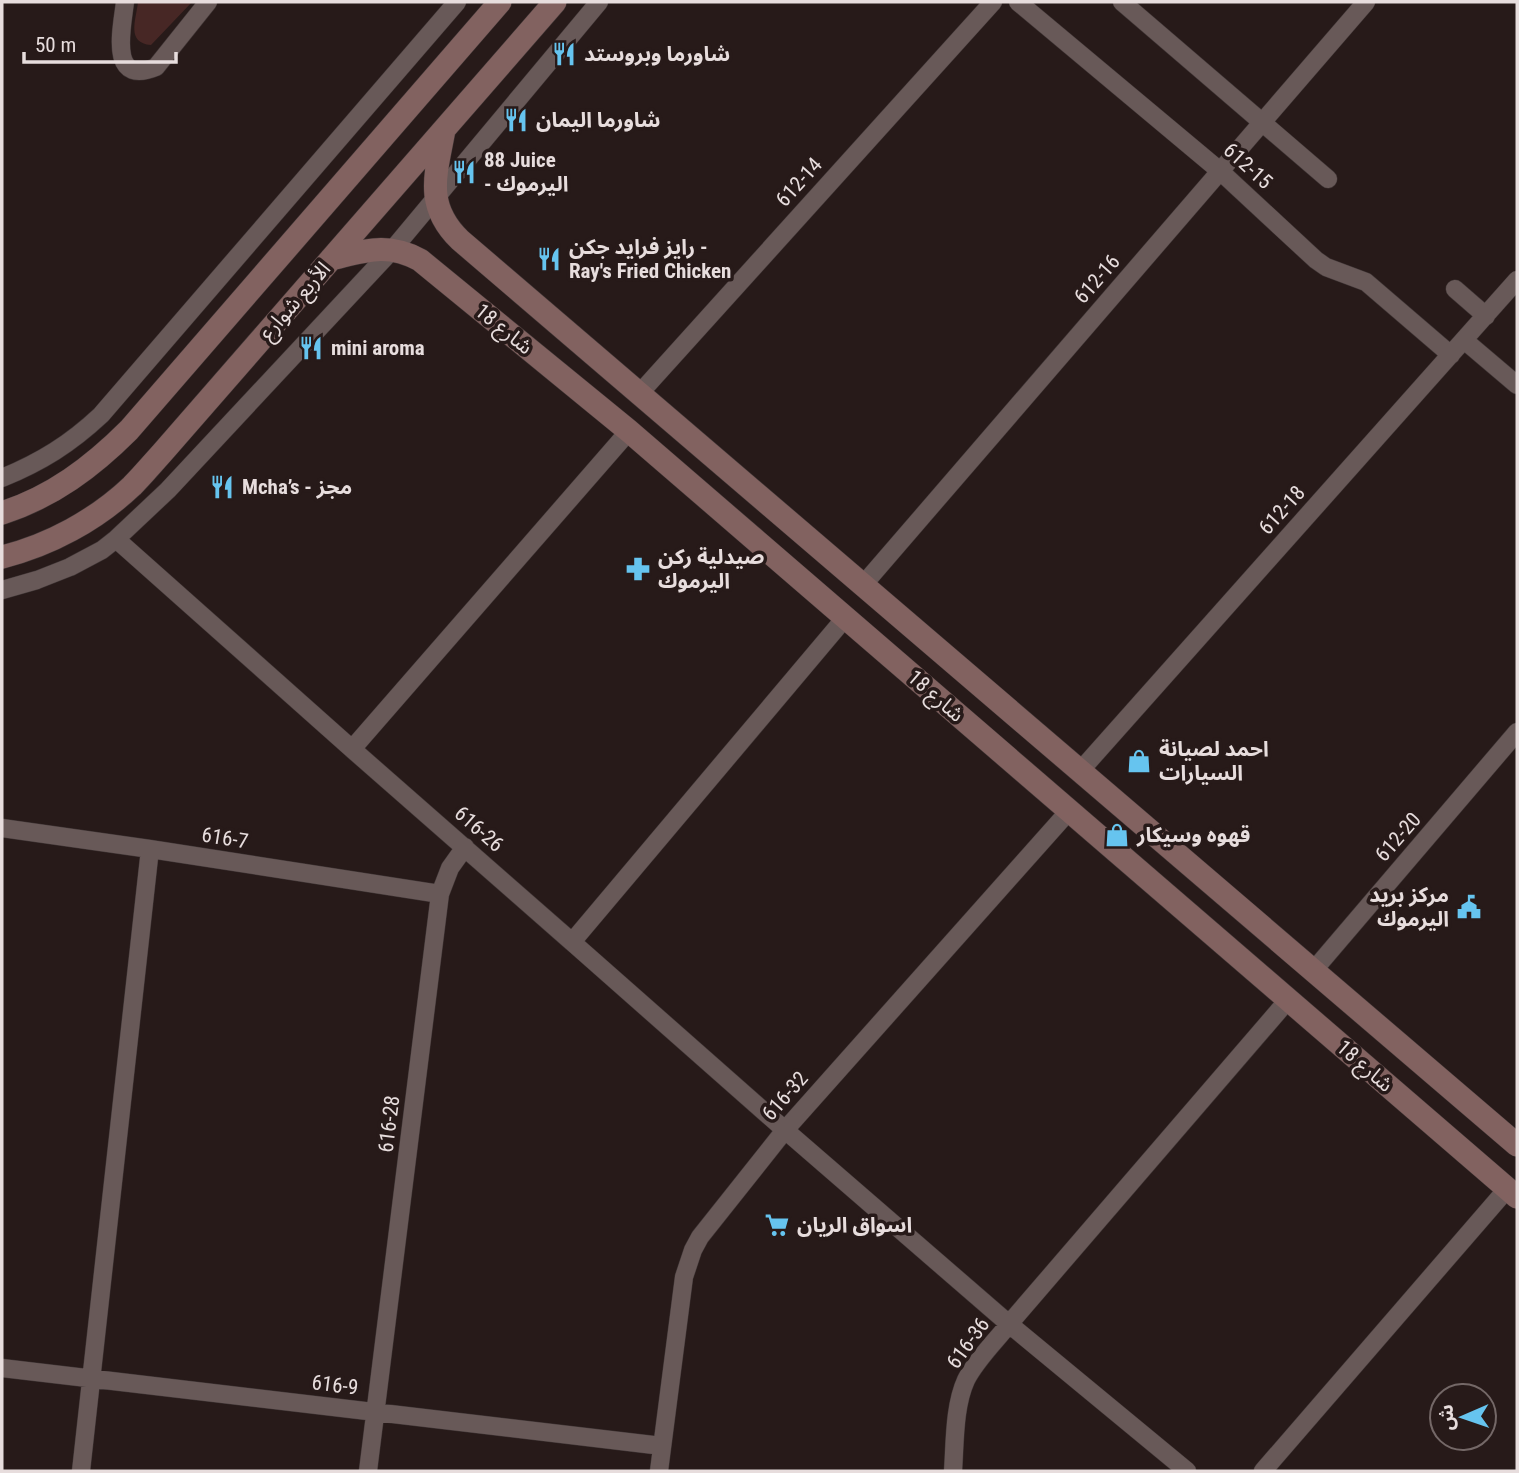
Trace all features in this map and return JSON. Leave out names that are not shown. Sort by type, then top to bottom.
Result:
[{"type":"street","points":[[125,2],[120,47],[122,61],[132,70],[144,72],[156,67],[208,2]]},
{"type":"street","points":[[2,478],[52,454],[78,436],[101,415],[457,2]]},
{"type":"street","name":"الأربع شوارع","points":[[2,513],[49,494],[105,455],[500,2]]},
{"type":"street","name":"الأربع شوارع","points":[[2,557],[43,544],[72,530],[100,512],[131,486],[555,2]]},
{"type":"street","points":[[2,590],[70,567],[102,550],[168,490],[393,249],[599,2]]},
{"type":"street","name":"612-14","points":[[639,394],[993,2]]},
{"type":"street","name":"612-15","points":[[1018,2],[1220,171],[1316,260],[1326,268],[1366,282],[1451,355]]},
{"type":"street","name":"612-15","points":[[1122,2],[1328,179]]},
{"type":"street","name":"612-16","points":[[863,585],[1366,2]]},
{"type":"street","name":"شارع 18","points":[[444,130],[434,186],[444,221],[451,232],[1517,1145]]},
{"type":"street","points":[[331,259],[363,251],[393,249]]},
{"type":"street","name":"شارع 18","points":[[393,249],[420,260],[629,432],[1512,1193]]},
{"type":"street","name":"612-18","points":[[1080,771],[1517,280]]},
{"type":"street","points":[[1455,289],[1486,316]]},
{"type":"street","points":[[1464,340],[1517,385]]},
{"type":"street","points":[[352,749],[629,432]]},
{"type":"street","name":"616-26","points":[[116,539],[785,1130],[1009,1324],[1187,1471]]},
{"type":"street","points":[[572,942],[845,618]]},
{"type":"street","points":[[956,714],[982,687]]},
{"type":"street","name":"612-20","points":[[1313,971],[1517,732]]},
{"type":"street","name":"616-32","points":[[659,1471],[684,1277],[701,1237],[785,1130],[1069,811]]},
{"type":"street","name":"616-7","points":[[2,828],[440,894]]},
{"type":"street","name":"616-28","points":[[368,1471],[440,894],[450,868],[465,846]]},
{"type":"street","points":[[81,1471],[150,849]]},
{"type":"street","name":"616-36","points":[[953,1471],[959,1406],[966,1380],[973,1369],[1288,1000]]},
{"type":"street","points":[[1384,1082],[1411,1054]]},
{"type":"street","points":[[1263,1471],[1512,1193]]},
{"type":"street","name":"616-9","points":[[2,1368],[662,1446]]},
{"type":"shaded area","points":[[138,2],[192,2],[151,45],[138,40],[135,35]]},
{"type":"place","name":"شاورما وبروستد","points":[[564,54]]},
{"type":"place","name":"شاورما اليمان","points":[[516,120]]},
{"type":"place","name":"88 Juice - اليرموك","points":[[464,172]]},
{"type":"place","name":"رايز فرايد جكن - Ray's Fried Chicken","points":[[549,259]]},
{"type":"place","name":"mini aroma","points":[[311,348]]},
{"type":"place","name":"Mcha’s - مجز","points":[[222,487]]},
{"type":"place","name":"صيدلية ركن اليرموك","points":[[638,569]]},
{"type":"place","name":"احمد لصيانة السيارات","points":[[1139,761]]},
{"type":"place","name":"قهوه وسيكار","points":[[1117,835]]},
{"type":"place","name":"مركز بريد اليرموك","points":[[1469,907]]},
{"type":"place","name":"اسواق الريان","points":[[777,1225]]}]
